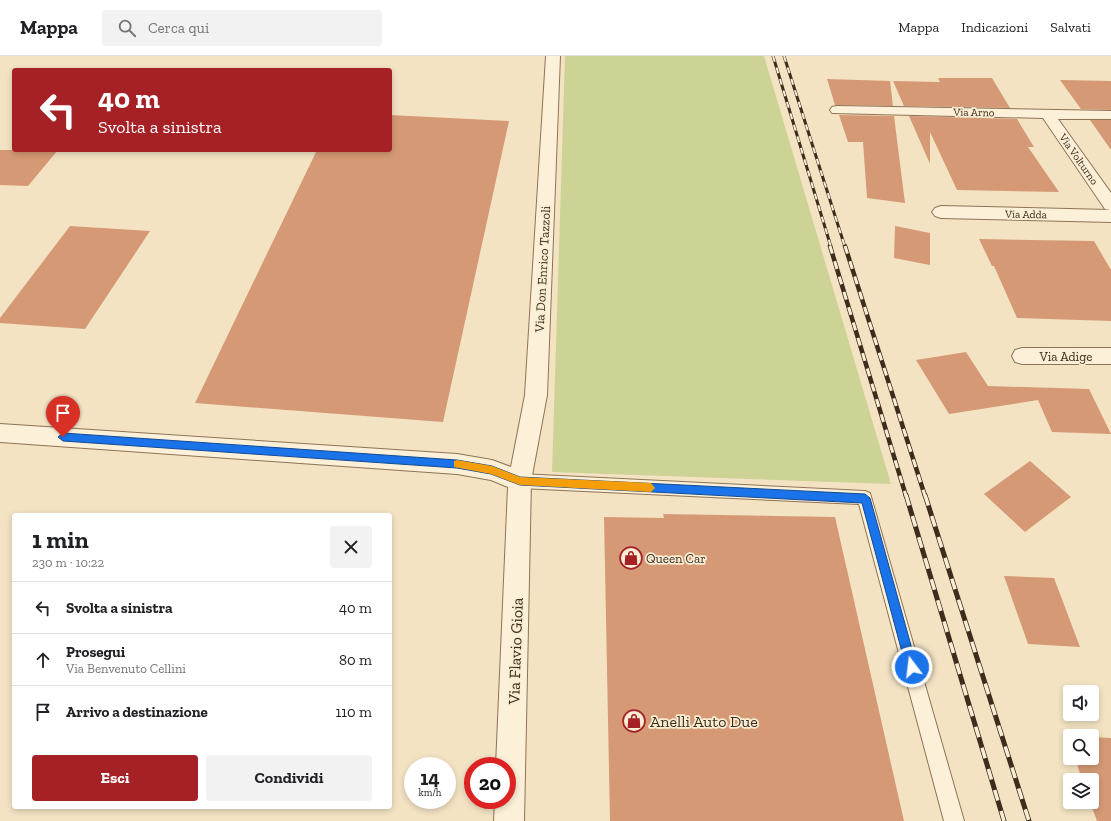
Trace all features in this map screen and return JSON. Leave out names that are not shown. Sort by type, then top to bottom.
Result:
[{"type":"street","name":"Via Don Enrico Tazzoli","points":[[520,481],[536,395],[553,56]]},
{"type":"street","name":"Via Arno","points":[[838,110],[1111,115]]},
{"type":"street","name":"Via Volturno","points":[[1047,113],[1111,205]]},
{"type":"street","name":"Via Adda","points":[[941,212],[1111,216]]},
{"type":"street","name":"Via Adige","points":[[1022,356],[1111,356]]},
{"type":"street","points":[[0,433],[457,464],[492,470],[520,481]]},
{"type":"street","name":"Via Flavio Gioia","points":[[509,821],[520,481]]},
{"type":"lane","points":[[520,481],[865,498],[954,821]]},
{"type":"green space","points":[[565,56],[764,56],[891,484],[552,472]]},
{"type":"building","points":[[938,78],[992,78],[1010,108],[904,106],[893,81],[940,82]]},
{"type":"building","points":[[827,79],[890,81],[893,106],[835,105]]},
{"type":"building","points":[[1060,80],[1111,81],[1111,110],[1081,109]]},
{"type":"building","points":[[392,115],[509,121],[443,422],[195,403],[316,152],[392,152]]},
{"type":"building","points":[[839,115],[894,116],[905,203],[867,198],[863,142],[848,142]]},
{"type":"building","points":[[909,116],[1017,119],[1034,147],[1028,147],[1059,192],[957,190],[930,132],[930,164]]},
{"type":"building","points":[[1090,120],[1111,120],[1111,150]]},
{"type":"building","points":[[0,150],[12,150],[12,152],[56,152],[28,186],[0,185]]},
{"type":"building","points":[[70,226],[150,231],[85,329],[0,323],[0,318]]},
{"type":"building","points":[[895,226],[930,233],[930,265],[894,258]]},
{"type":"building","points":[[979,239],[1094,241],[1111,270],[1111,321],[1017,318],[994,266],[992,266]]},
{"type":"building","points":[[966,352],[988,386],[1089,389],[1111,434],[1052,432],[1038,400],[949,414],[916,360]]},
{"type":"building","points":[[1030,461],[1071,497],[1025,532],[984,494]]},
{"type":"building","points":[[663,514],[835,517],[904,821],[610,821],[604,517],[664,518]]},
{"type":"building","points":[[1004,576],[1054,578],[1080,647],[1028,644]]},
{"type":"building","points":[[1099,737],[1111,738],[1111,821],[1097,821],[1093,809],[1099,809],[1099,773],[1080,773],[1077,765],[1099,765]]},
{"type":"railway","points":[[773,56],[831,247]]},
{"type":"railway","points":[[784,56],[845,247]]},
{"type":"railway","points":[[830,246],[906,496]]},
{"type":"railway","points":[[845,246],[925,496]]},
{"type":"railway","points":[[906,495],[1004,821]]},
{"type":"railway","points":[[925,495],[1029,821]]},
{"type":"slow traffic","points":[[457,464],[492,470],[520,481],[651,488]]},
{"type":"place","name":"Queen Car","points":[[631,558]]},
{"type":"place","name":"Anelli Auto Due","points":[[634,721]]},
{"type":"route","points":[[63,437],[457,464],[492,470],[520,481],[865,498],[912,667]]}]
